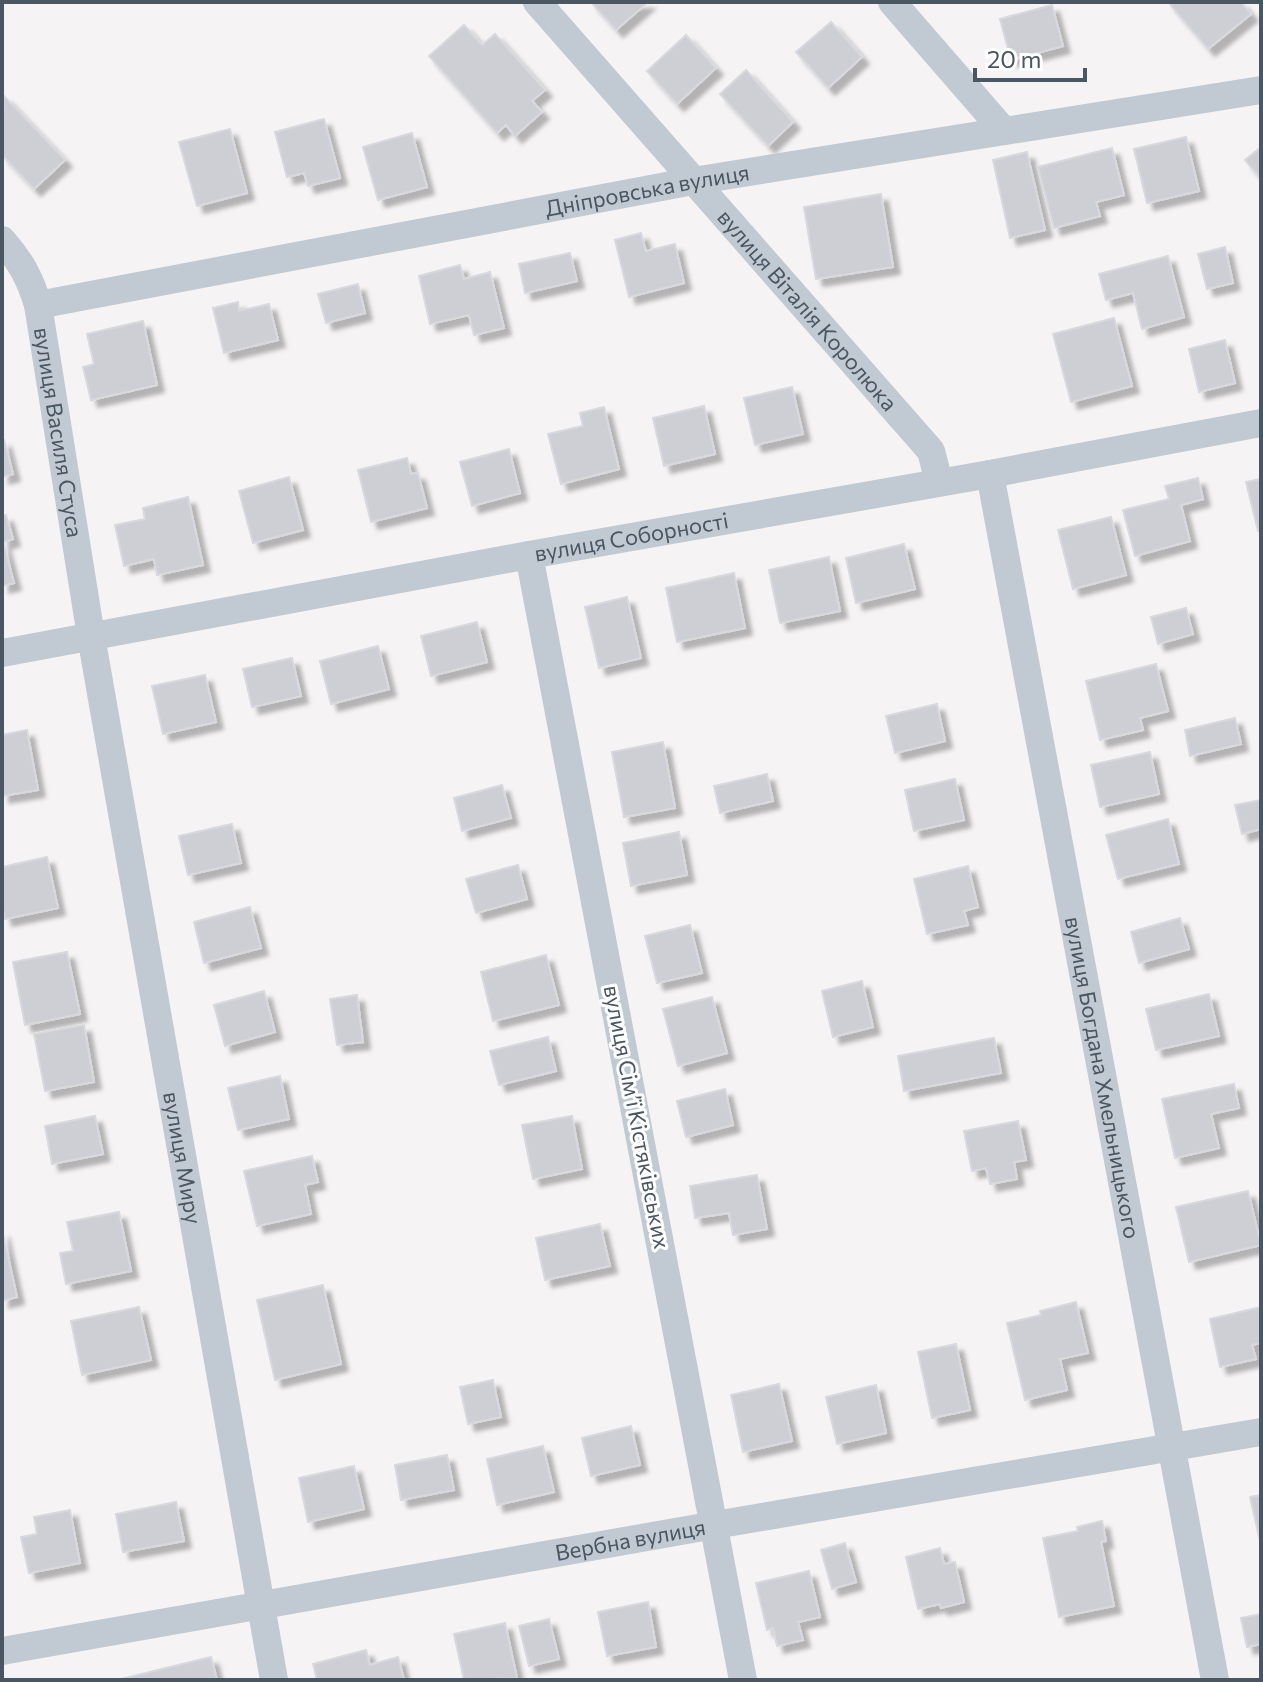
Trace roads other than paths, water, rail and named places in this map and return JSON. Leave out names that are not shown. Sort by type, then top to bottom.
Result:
[{"type":"street","name":"вулиця Віталія Королюка","points":[[537,2],[931,451],[939,482]]},
{"type":"street","points":[[892,2],[1004,131]]},
{"type":"street","name":"Дніпровська вулиця","points":[[38,305],[693,181],[1261,90]]},
{"type":"street","name":"вулиця Василя Стуса","points":[[2,240],[18,257],[30,278],[38,305],[91,636]]},
{"type":"street","name":"вулиця Соборності","points":[[2,653],[1261,423]]},
{"type":"street","name":"вулиця Богдана Хмельницького","points":[[990,474],[1215,1680]]},
{"type":"street","name":"вулиця Сімʼї Кістяківських","points":[[529,555],[743,1680]]},
{"type":"street","name":"вулиця Миру","points":[[91,636],[274,1680]]},
{"type":"street","name":"Вербна вулиця","points":[[2,1651],[1261,1432]]}]
